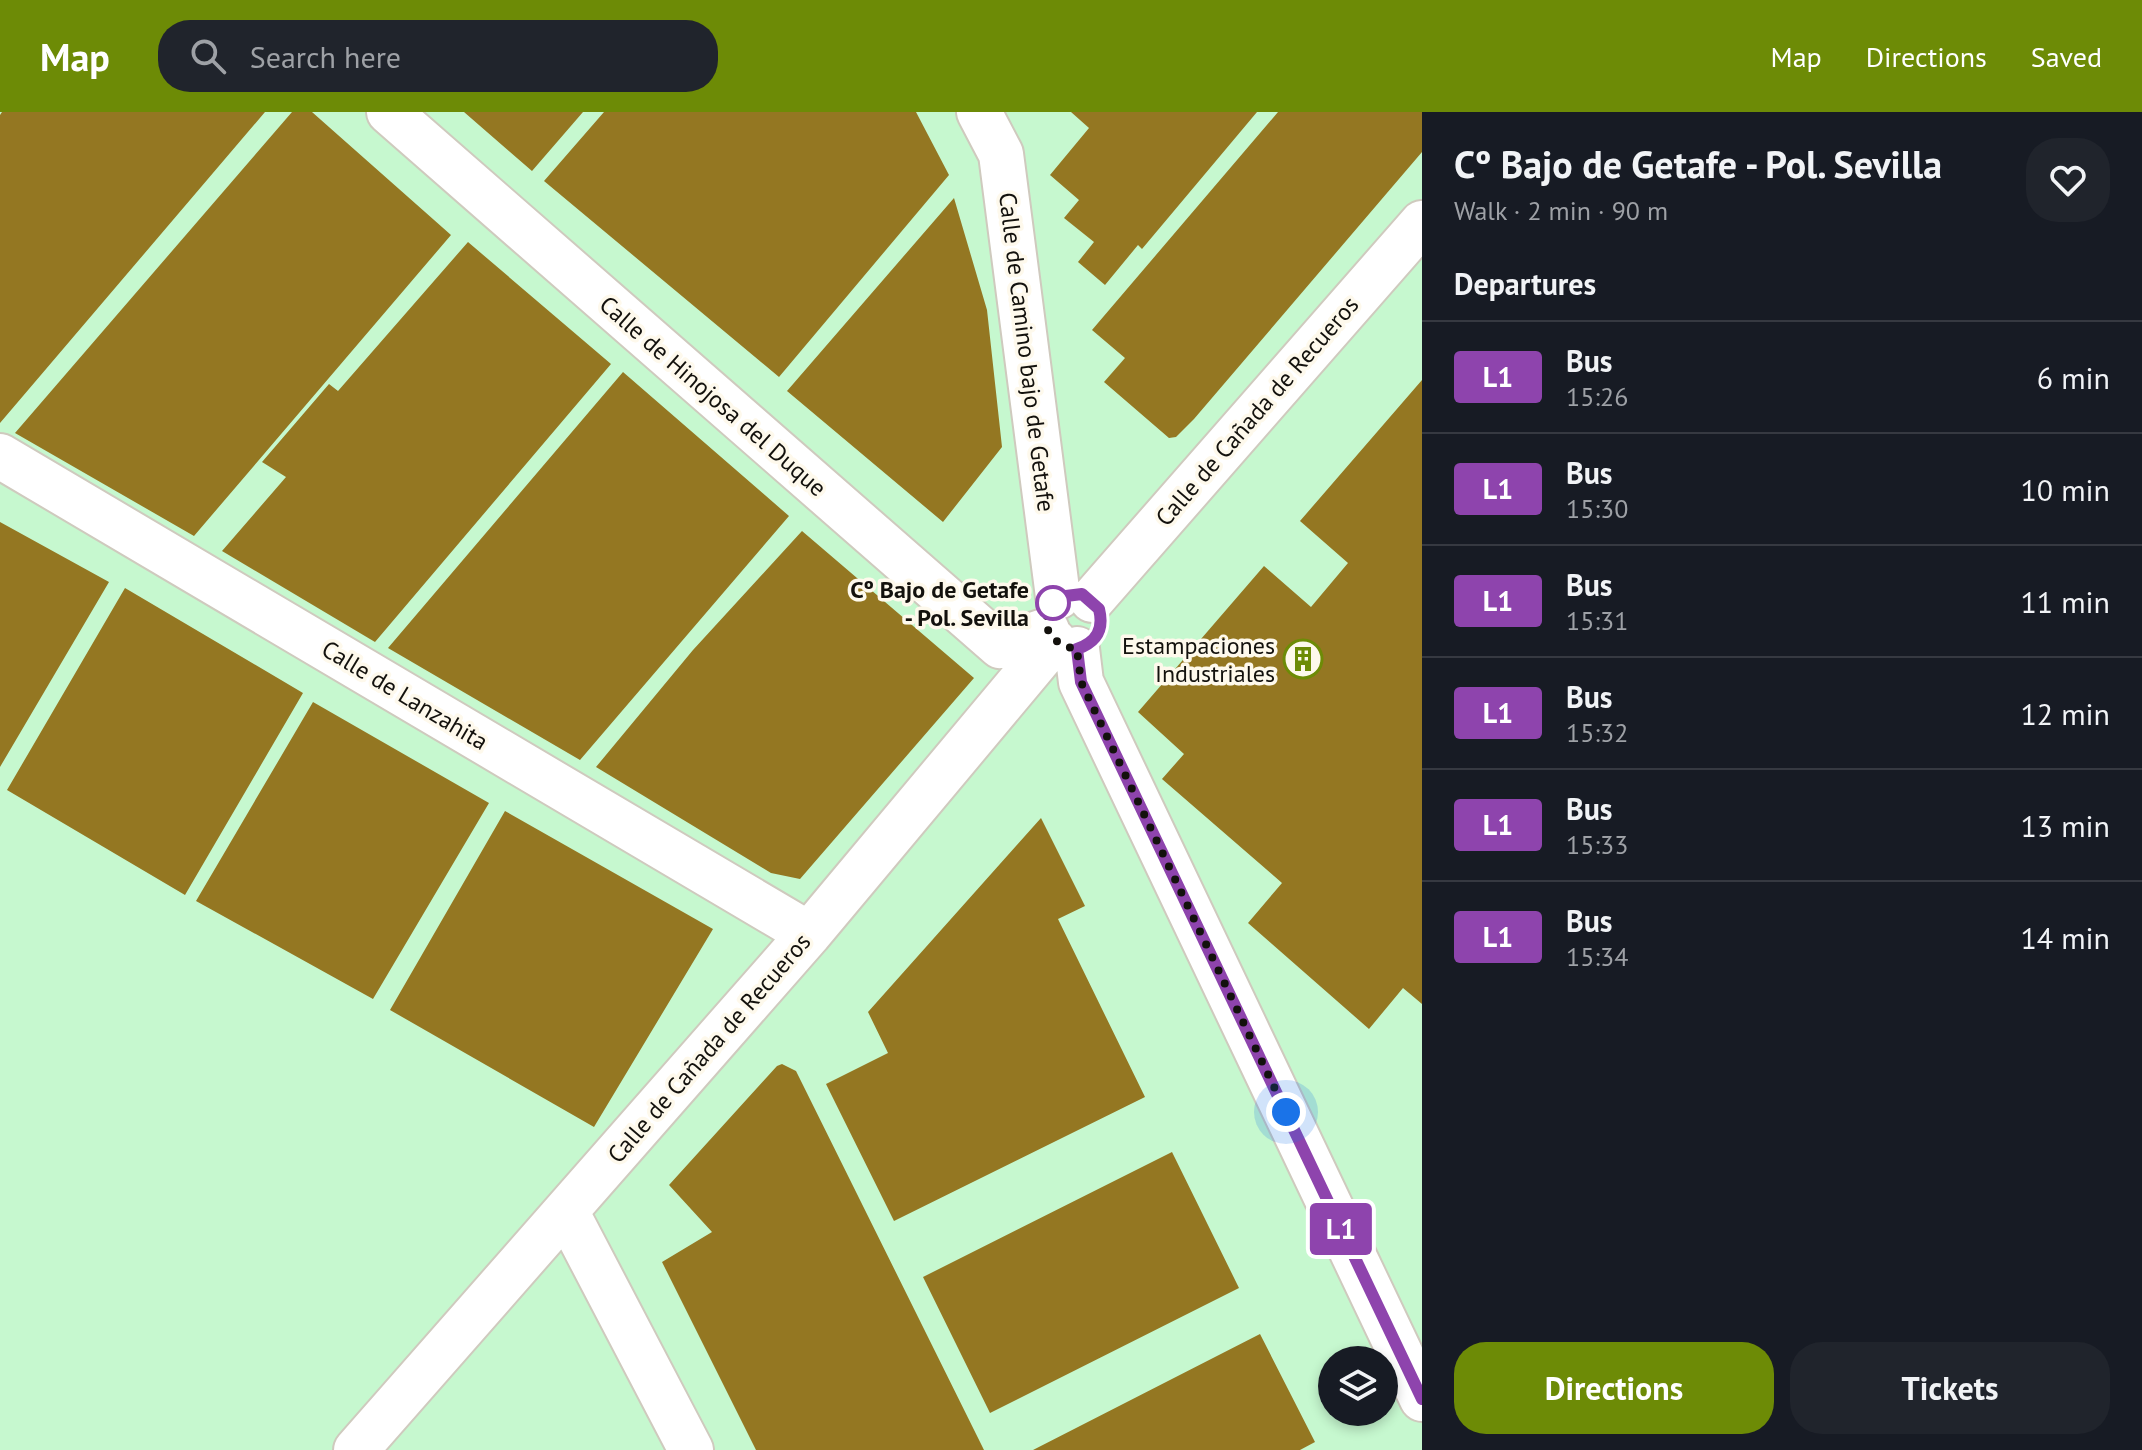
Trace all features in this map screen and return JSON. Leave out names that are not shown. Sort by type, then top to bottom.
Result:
[{"type":"street","name":"Calle de Hinojosa del Duque","points":[[389,112],[1000,646],[1066,623]]},
{"type":"street","name":"Calle de Camino bajo de Getafe","points":[[979,112],[1001,154],[1066,623],[1081,682],[1422,1399]]},
{"type":"street","name":"Calle de Cañada de Recueros","points":[[356,1450],[809,934],[1066,623],[1422,223]]},
{"type":"street","name":"Calle de Lanzahita","points":[[0,456],[809,934]]},
{"type":"street","points":[[566,1211],[691,1450]]},
{"type":"green space","points":[[0,112],[1422,112],[1422,1450],[0,1450]]},
{"type":"building","points":[[2,112],[265,112],[0,423],[0,115]]},
{"type":"building","points":[[292,112],[312,112],[451,235],[194,536],[15,433]]},
{"type":"building","points":[[464,112],[583,112],[532,171]]},
{"type":"building","points":[[604,112],[916,112],[949,175],[779,377],[544,181]]},
{"type":"building","points":[[1071,112],[1257,112],[1142,249],[1138,245],[1105,285],[1078,262],[1094,242],[1064,218],[1079,200],[1050,175],[1089,128]]},
{"type":"building","points":[[1278,112],[1422,112],[1422,152],[1194,419],[1176,437],[1169,438],[1104,382],[1125,358],[1092,330]]},
{"type":"building","points":[[954,198],[987,310],[1002,447],[943,522],[787,391]]},
{"type":"building","points":[[468,242],[611,364],[375,642],[222,551],[286,477],[262,462],[329,384],[338,391]]},
{"type":"building","points":[[623,372],[789,516],[580,760],[388,648]]},
{"type":"building","name":"Estampaciones Industriales","points":[[1422,380],[1422,1004],[1403,988],[1369,1029],[1248,923],[1282,883],[1162,779],[1184,754],[1138,712],[1264,566],[1311,607],[1348,563],[1300,521]]},
{"type":"building","points":[[0,522],[109,582],[0,767]]},
{"type":"building","points":[[802,531],[974,678],[800,879],[771,873],[596,767],[693,650]]},
{"type":"building","points":[[125,588],[303,693],[185,895],[7,790]]},
{"type":"building","points":[[313,702],[489,803],[373,999],[196,901]]},
{"type":"building","points":[[505,811],[713,929],[594,1127],[390,1010]]},
{"type":"building","points":[[1041,818],[1085,906],[1058,919],[1145,1097],[894,1221],[826,1084],[888,1053],[868,1012]]},
{"type":"building","points":[[782,1064],[796,1071],[984,1450],[756,1450],[662,1262],[712,1232],[669,1185]]},
{"type":"building","points":[[1172,1152],[1239,1288],[990,1413],[923,1277]]},
{"type":"building","points":[[1260,1334],[1315,1442],[1300,1450],[1033,1450]]},
{"type":"bus line","name":"L1","points":[[1050,606],[1058,597],[1069,593],[1082,594],[1099,609],[1100,629],[1095,639],[1077,649],[1081,682],[1422,1399]]},
{"type":"place","name":"Cº Bajo de Getafe - Pol. Sevilla","points":[[1053,603]]},
{"type":"place","name":"Estampaciones Industriales","points":[[1303,659]]},
{"type":"route","points":[[1053,603],[1046,618],[1047,630],[1054,641],[1065,648],[1077,649],[1081,682],[1286,1112]]}]
